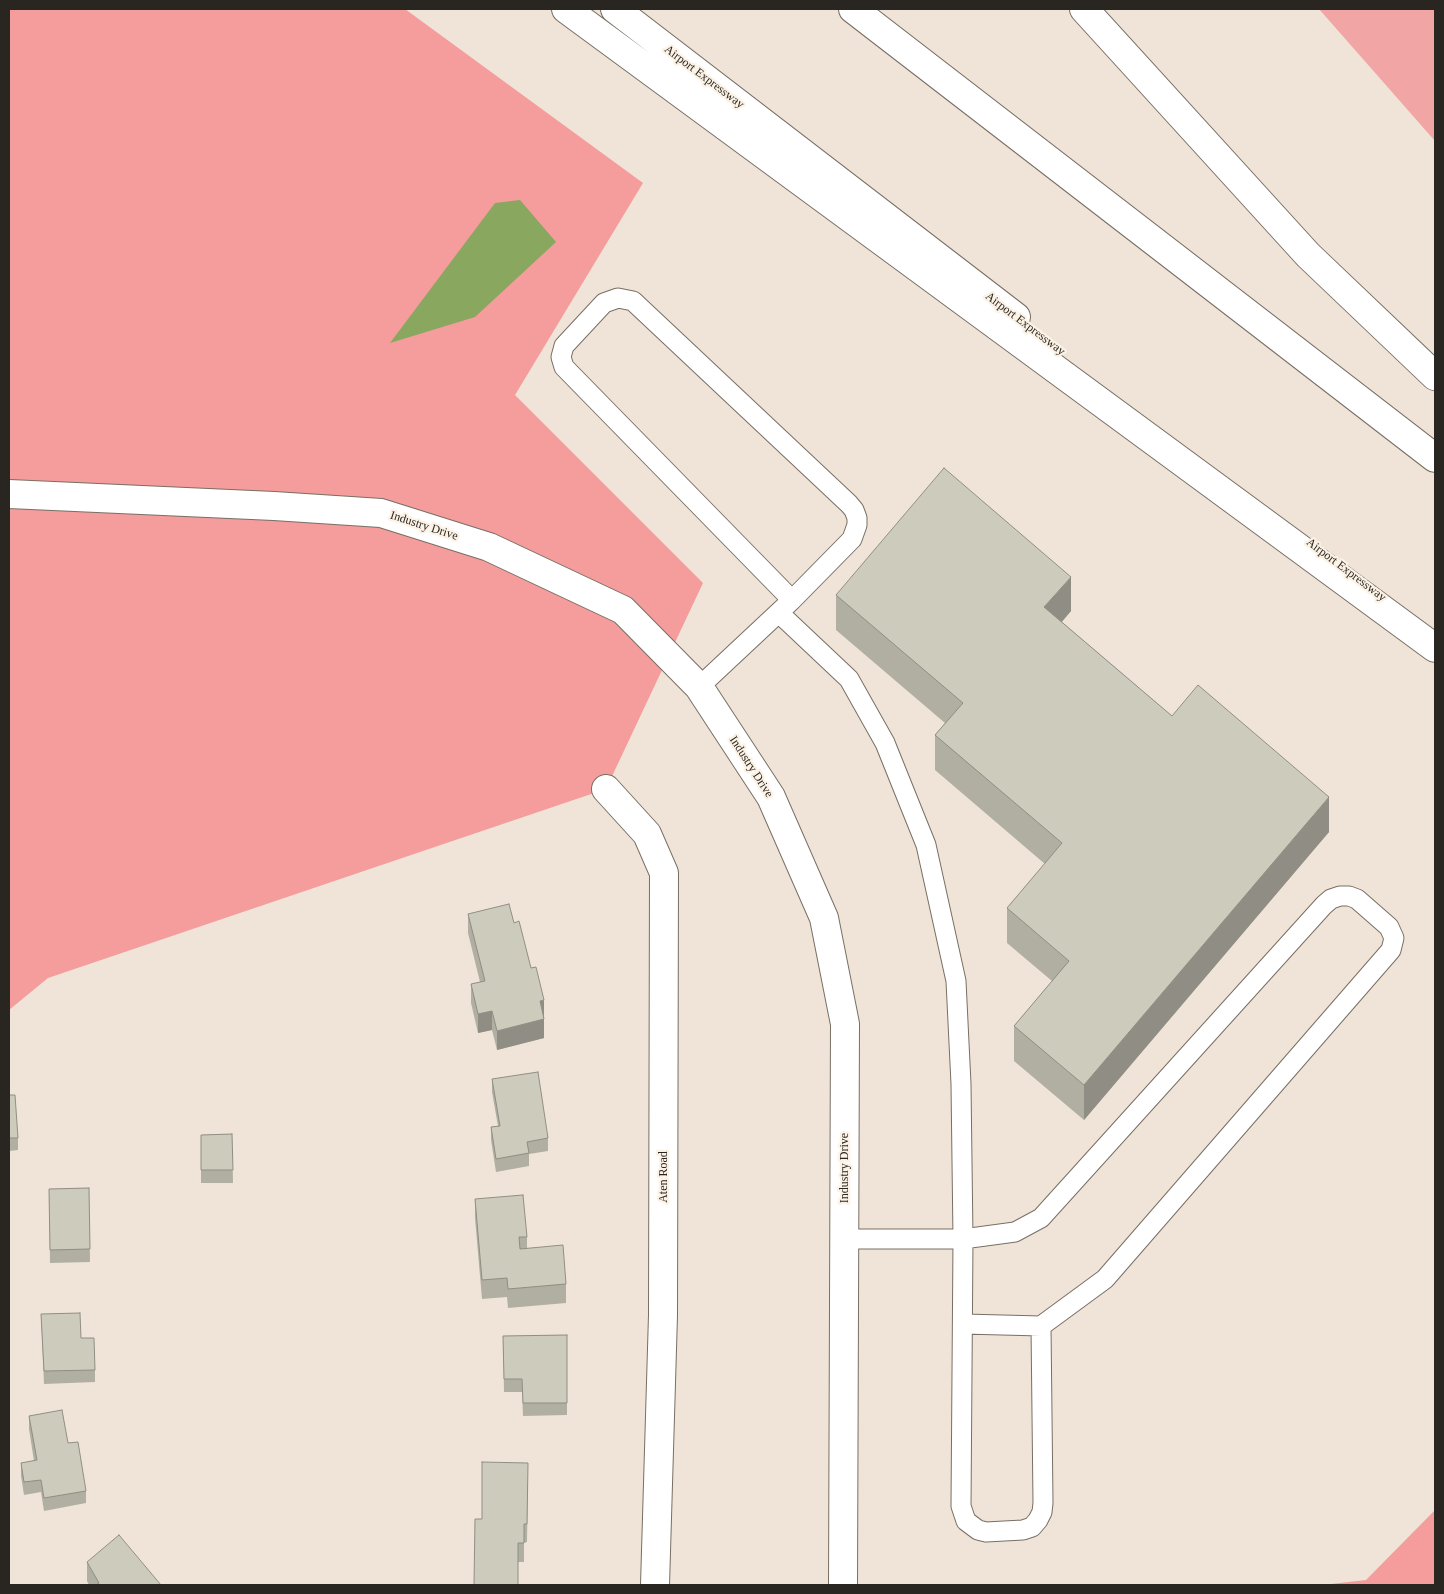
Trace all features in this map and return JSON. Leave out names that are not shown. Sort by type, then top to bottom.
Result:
[{"type":"main road","points":[[566,9],[1435,648]]},
{"type":"main road","name":"Airport Expressway","points":[[615,9],[1435,638]]},
{"type":"main road","points":[[853,9],[1435,458]]},
{"type":"main road","points":[[1084,9],[1308,255],[1435,376]]},
{"type":"main road","name":"Industry Drive","points":[[9,494],[274,506],[381,513],[489,547],[623,610],[699,687],[772,798],[824,918],[845,1024],[843,1585]]},
{"type":"main road","name":"Aten Road","points":[[606,789],[648,834],[664,872],[663,1315],[655,1585]]},
{"type":"lane","points":[[699,687],[785,607],[852,539],[858,525],[854,510],[632,301],[618,298],[604,303],[564,346],[561,357],[564,368],[785,607],[849,679],[884,743],[926,844],[956,981],[961,1084],[963,1239],[961,1506],[966,1521],[978,1530],[986,1532],[1023,1530],[1032,1527],[1042,1512],[1041,1326]]},
{"type":"lane","points":[[844,1239],[963,1239],[1015,1232],[1041,1218],[1331,899],[1349,896],[1357,898],[1389,927],[1394,938],[1391,950],[1105,1279],[1041,1326],[963,1324]]},
{"type":"shaded area","points":[[10,9],[405,9],[643,183],[515,395],[703,583],[606,789],[48,978],[9,1010]]},
{"type":"shaded area","points":[[1319,9],[1435,9],[1435,141]]},
{"type":"shaded area","points":[[520,200],[556,242],[475,317],[390,343],[495,203]]},
{"type":"shaded area","points":[[1435,1510],[1435,1585],[1322,1585],[1366,1580]]},
{"type":"building","points":[[944,468],[1071,577],[1044,607],[1172,716],[1198,685],[1329,797],[1084,1085],[1014,1026],[1069,961],[1007,908],[1062,843],[935,735],[963,703],[836,595]]},
{"type":"building","points":[[509,904],[514,923],[519,921],[531,968],[536,967],[544,1000],[540,1001],[544,1019],[497,1031],[492,1011],[478,1014],[471,984],[485,981],[468,914]]},
{"type":"building","points":[[538,1072],[548,1138],[527,1142],[529,1153],[496,1159],[491,1127],[500,1126],[492,1079]]},
{"type":"building","points":[[9,1095],[15,1095],[18,1138],[9,1138]]},
{"type":"building","points":[[232,1134],[233,1170],[201,1170],[201,1135]]},
{"type":"building","points":[[89,1188],[90,1249],[50,1250],[49,1189]]},
{"type":"building","points":[[523,1195],[527,1237],[519,1237],[520,1249],[563,1245],[566,1284],[508,1289],[507,1278],[482,1280],[475,1199]]},
{"type":"building","points":[[80,1313],[81,1338],[94,1338],[95,1370],[44,1371],[41,1314]]},
{"type":"building","points":[[567,1335],[567,1403],[523,1403],[522,1379],[504,1379],[503,1336]]},
{"type":"building","points":[[62,1410],[68,1443],[78,1442],[86,1491],[44,1498],[41,1480],[24,1482],[21,1463],[37,1460],[29,1416]]},
{"type":"building","points":[[482,1462],[528,1463],[527,1524],[524,1524],[524,1543],[518,1543],[518,1585],[474,1585],[475,1519],[482,1519]]},
{"type":"building","points":[[119,1535],[161,1585],[96,1585],[99,1583],[87,1562]]}]
